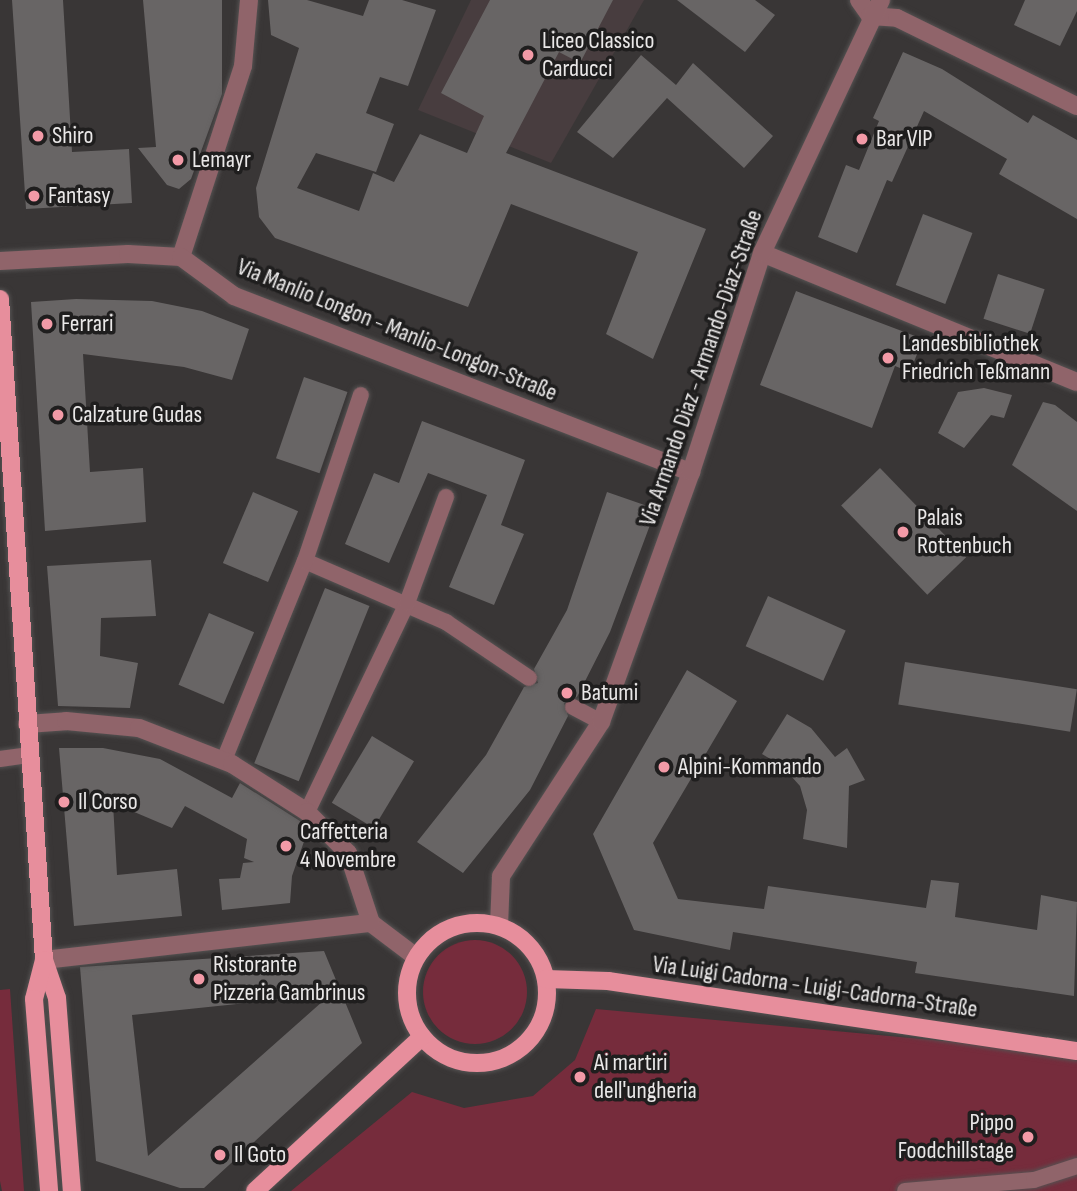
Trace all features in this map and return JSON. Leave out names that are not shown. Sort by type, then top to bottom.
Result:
[{"type":"main road","points":[[0,299],[44,960],[57,998],[72,1191]]},
{"type":"main road","points":[[479,922],[499,926],[526,942],[546,979],[547,1001],[540,1024],[522,1046],[504,1057],[472,1063],[452,1058],[422,1037],[411,1018],[407,995],[416,957],[433,938],[454,926],[479,922]]},
{"type":"main road","points":[[44,960],[34,999],[49,1191]]},
{"type":"main road","name":"Via Luigi Cadorna - Luigi-Cadorna-Straße","points":[[546,979],[608,981],[1077,1051]]},
{"type":"main road","points":[[256,1191],[422,1037]]},
{"type":"street","points":[[0,261],[128,254],[181,257],[243,66],[249,0]]},
{"type":"street","points":[[859,0],[870,16],[897,18],[1077,106]]},
{"type":"street","name":"Via Armando Diaz - Armando-Diaz-Straße","points":[[499,926],[501,876],[601,722],[691,472],[762,253],[870,16],[881,0]]},
{"type":"street","points":[[762,253],[1077,382]]},
{"type":"street","name":"Via Manlio Longon - Manlio-Longon-Straße","points":[[181,257],[234,296],[691,472]]},
{"type":"street","points":[[27,724],[66,721],[139,728],[224,760],[307,813],[348,853],[371,923],[416,957]]},
{"type":"street","points":[[44,960],[371,923]]},
{"type":"lane","points":[[224,760],[305,561],[361,394]]},
{"type":"lane","points":[[307,813],[407,603],[446,497]]},
{"type":"lane","points":[[305,561],[407,603],[457,629],[529,678]]},
{"type":"lane","points":[[573,707],[601,722]]},
{"type":"lane","points":[[0,759],[30,755]]},
{"type":"lane","points":[[905,1191],[1034,1180],[1077,1167]]},
{"type":"shaded area","name":"Liceo Classico Carducci","points":[[471,0],[644,0],[551,163],[418,110]]},
{"type":"shaded area","points":[[475,940],[495,944],[512,955],[523,972],[527,992],[523,1012],[512,1029],[495,1040],[475,1044],[455,1040],[438,1029],[427,1012],[423,992],[427,972],[438,955],[455,944]]},
{"type":"shaded area","points":[[10,989],[24,1191],[2,1191],[0,1181],[0,990]]},
{"type":"shaded area","points":[[596,1009],[976,1044],[1077,1058],[1077,1191],[291,1191],[412,1092],[464,1108],[533,1096],[575,1060]]},
{"type":"building","points":[[12,0],[63,0],[72,152],[129,149],[132,203],[26,209]]},
{"type":"building","points":[[143,0],[222,0],[222,94],[191,179],[179,189],[167,185],[138,148],[156,147]]},
{"type":"building","points":[[268,0],[307,0],[363,16],[369,0],[402,0],[436,10],[408,86],[380,77],[366,113],[394,124],[376,172],[316,153],[297,188],[359,211],[373,173],[394,182],[420,134],[467,153],[484,116],[441,93],[490,0],[613,0],[580,63],[559,52],[506,153],[706,229],[653,359],[606,334],[638,252],[511,204],[468,307],[275,238],[259,217],[256,188],[299,48],[271,35]]},
{"type":"building","points":[[677,0],[755,0],[775,15],[745,52]]},
{"type":"building","points":[[1025,0],[1077,0],[1077,11],[1060,46],[1014,25]]},
{"type":"building","points":[[903,52],[942,69],[1028,123],[1033,115],[1077,140],[1077,219],[999,174],[1007,159],[924,111],[892,182],[887,180],[857,253],[818,237],[846,165],[859,170],[879,121],[873,118]]},
{"type":"building","points":[[641,55],[676,85],[693,63],[773,136],[744,168],[667,98],[613,158],[577,132]]},
{"type":"building","points":[[923,214],[972,233],[945,304],[896,285]]},
{"type":"building","points":[[998,274],[1045,289],[1030,334],[983,319]]},
{"type":"building","name":"Landesbibliothek Friedrich Teßmann","points":[[796,291],[923,339],[910,372],[895,366],[872,428],[760,385]]},
{"type":"building","points":[[76,299],[152,301],[202,311],[249,329],[232,380],[184,367],[83,354],[90,472],[143,468],[146,522],[45,531],[31,302]]},
{"type":"building","points":[[304,377],[347,392],[319,473],[276,458]]},
{"type":"building","points":[[984,388],[1012,395],[1004,418],[991,415],[964,448],[938,433],[958,392]]},
{"type":"building","points":[[1043,402],[1055,405],[1077,422],[1077,511],[1012,465]]},
{"type":"building","points":[[422,421],[525,460],[501,525],[524,534],[494,605],[449,587],[487,495],[428,473],[389,563],[345,544],[374,473],[399,483]]},
{"type":"building","name":"Palais Rottenbuch","points":[[880,468],[966,557],[927,595],[841,506]]},
{"type":"building","points":[[253,492],[298,511],[268,582],[223,563]]},
{"type":"building","points":[[607,492],[656,509],[610,632],[577,697],[564,703],[568,716],[530,790],[463,873],[417,842],[486,755],[524,687],[538,683],[534,669],[567,610]]},
{"type":"building","points":[[151,560],[156,616],[101,618],[100,656],[138,663],[130,708],[58,706],[47,566]]},
{"type":"building","points":[[325,588],[370,606],[299,781],[254,763]]},
{"type":"building","points":[[768,596],[846,631],[823,681],[746,646]]},
{"type":"building","points":[[209,613],[254,632],[224,704],[179,685]]},
{"type":"building","points":[[905,662],[1077,689],[1070,732],[898,704]]},
{"type":"building","points":[[687,670],[737,701],[653,843],[678,899],[764,909],[768,886],[926,908],[931,880],[959,883],[955,917],[1037,930],[1041,895],[1077,902],[1074,996],[915,973],[917,962],[733,932],[730,950],[634,930],[593,834]]},
{"type":"building","points":[[787,714],[811,728],[835,757],[847,748],[865,780],[849,786],[847,848],[803,839],[807,810],[800,786],[782,766],[762,754]]},
{"type":"building","points":[[372,736],[414,761],[374,828],[332,803]]},
{"type":"building","points":[[59,748],[103,748],[160,759],[232,798],[240,783],[300,821],[308,830],[292,876],[290,903],[222,910],[219,879],[240,878],[243,863],[254,862],[244,858],[247,839],[185,806],[172,828],[113,803],[117,875],[177,869],[182,916],[74,926]]},
{"type":"building","points":[[324,951],[362,1043],[204,1188],[180,1188],[96,1161],[80,967]],"holes":[[[331,994],[148,1156],[132,1015]]]},
{"type":"place","name":"Liceo Classico Carducci","points":[[528,55]]},
{"type":"place","name":"Shiro","points":[[38,136]]},
{"type":"place","name":"Bar VIP","points":[[862,139]]},
{"type":"place","name":"Lemayr","points":[[178,160]]},
{"type":"place","name":"Fantasy","points":[[34,196]]},
{"type":"place","name":"Ferrari","points":[[47,324]]},
{"type":"place","name":"Landesbibliothek Friedrich Teßmann","points":[[888,358]]},
{"type":"place","name":"Calzature Gudas","points":[[58,415]]},
{"type":"place","name":"Palais Rottenbuch","points":[[903,532]]},
{"type":"place","name":"Batumi","points":[[567,693]]},
{"type":"place","name":"Alpini-Kommando","points":[[664,767]]},
{"type":"place","name":"Il Corso","points":[[64,802]]},
{"type":"place","name":"Caffetteria 4 Novembre","points":[[286,846]]},
{"type":"place","name":"Ristorante Pizzeria Gambrinus","points":[[199,979]]},
{"type":"place","name":"Ai martiri dell'ungheria","points":[[580,1077]]},
{"type":"place","name":"Pippo Foodchillstage","points":[[1028,1137]]},
{"type":"place","name":"Il Goto","points":[[220,1155]]}]
